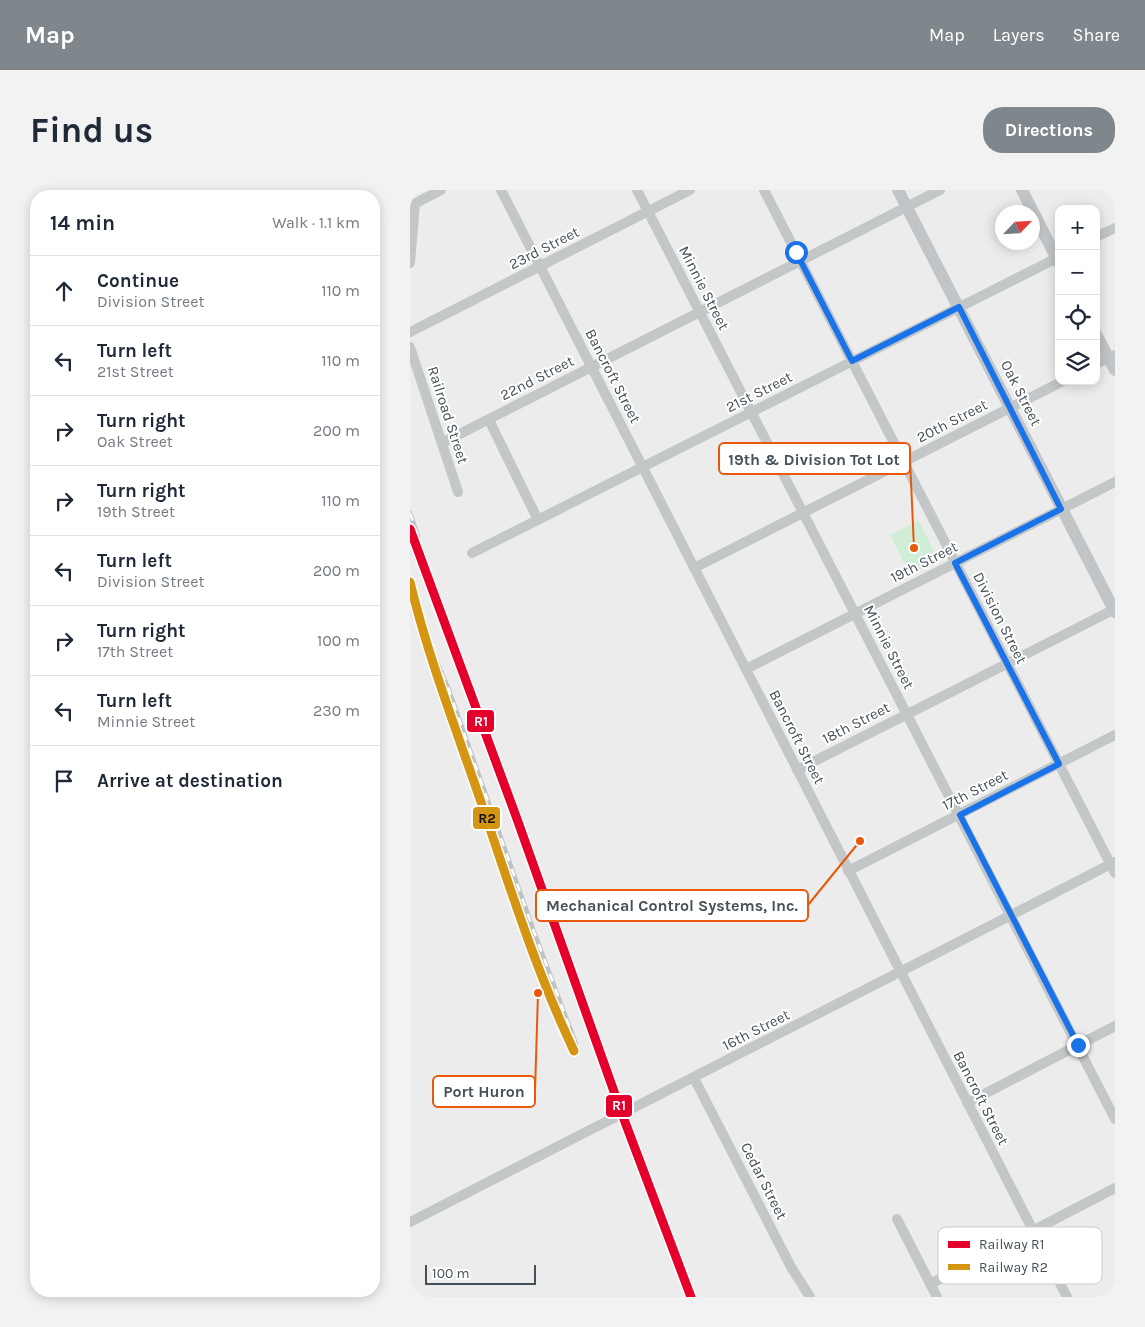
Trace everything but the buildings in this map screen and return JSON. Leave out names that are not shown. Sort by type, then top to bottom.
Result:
[{"type":"main road","name":"Oak Street","points":[[898,190],[1061,509],[1115,610]]},
{"type":"main road","points":[[1022,190],[1055,253]]},
{"type":"main road","points":[[1100,340],[1112,356],[1115,370]]},
{"type":"street","points":[[410,263],[412,204],[441,190]]},
{"type":"street","name":"Bancroft Street","points":[[501,190],[1031,1227]]},
{"type":"street","name":"Minnie Street","points":[[637,190],[1115,1119]]},
{"type":"street","name":"23rd Street","points":[[410,332],[690,190]]},
{"type":"street","name":"Division Street","points":[[764,190],[1059,764],[1114,866]]},
{"type":"street","name":"22nd Street","points":[[442,443],[940,190]]},
{"type":"street","points":[[1100,235],[1115,228]]},
{"type":"street","name":"21st Street","points":[[472,554],[959,307],[1055,260]]},
{"type":"street","name":"Railroad Street","points":[[410,347],[458,492]]},
{"type":"street","points":[[1100,362],[1112,356]]},
{"type":"street","name":"20th Street","points":[[694,568],[1055,385]]},
{"type":"street","points":[[489,420],[538,520]]},
{"type":"street","name":"19th Street","points":[[746,669],[1115,482]]},
{"type":"street","name":"18th Street","points":[[797,770],[1115,610]]},
{"type":"street","name":"17th Street","points":[[848,871],[1115,735]]},
{"type":"street","name":"16th Street","points":[[410,1222],[1011,915],[1114,866]]},
{"type":"street","points":[[967,1102],[1115,1026]]},
{"type":"street","name":"Cedar Street","points":[[694,1078],[787,1258],[810,1297]]},
{"type":"street","points":[[1041,1227],[1115,1188]]},
{"type":"street","points":[[897,1219],[937,1297]]},
{"type":"street","points":[[930,1284],[938,1280]]},
{"type":"street","name":"Bancroft Street","points":[[1061,1284],[1068,1297]]},
{"type":"green space","points":[[919,521],[938,560],[910,575],[890,535]]},
{"type":"railway","points":[[410,513],[418,536]]},
{"type":"railway","points":[[410,529],[517,819],[622,1114],[691,1297]]},
{"type":"railway","points":[[422,629],[449,690],[533,929],[576,1044]]},
{"type":"rail line","name":"R1","points":[[410,529],[517,819],[622,1114],[691,1297]]},
{"type":"rail line","name":"R2","points":[[410,582],[452,720],[535,959],[574,1051]]},
{"type":"place","name":"19th & Division Tot Lot","points":[[914,548]]},
{"type":"place","name":"Mechanical Control Systems, Inc.","points":[[860,841]]},
{"type":"place","name":"Port Huron","points":[[538,993]]},
{"type":"route","points":[[796,252],[852,361],[959,307],[1061,509],[955,563],[1059,764],[960,815],[1078,1045]]}]
